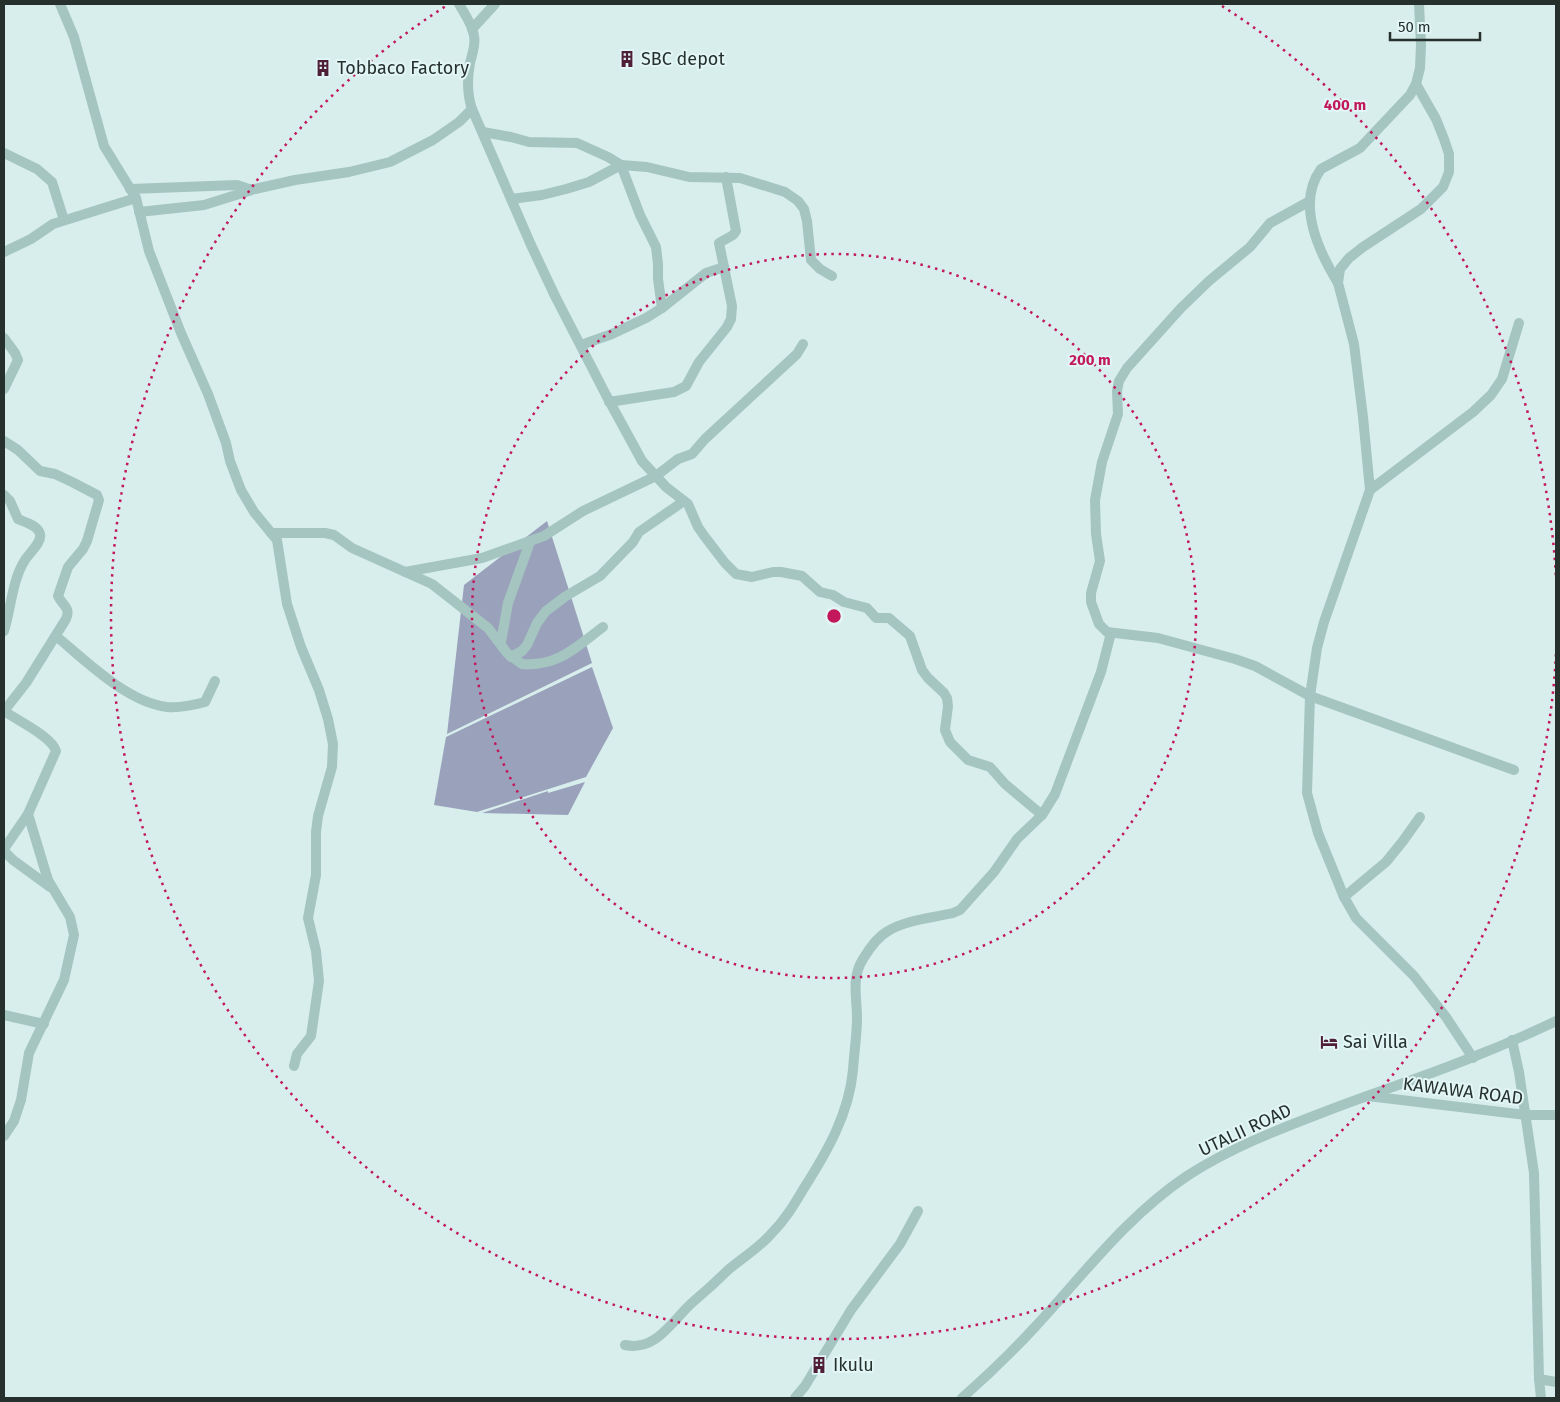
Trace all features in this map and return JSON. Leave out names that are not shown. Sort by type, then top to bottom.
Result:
[{"type":"street","points":[[60,4],[74,37],[104,146],[133,193],[149,251],[181,333],[208,394],[241,490],[260,520],[276,540],[288,604],[301,647],[324,706],[333,744],[332,767],[318,816],[316,875],[308,918],[316,951],[319,981],[314,1027],[311,1036],[297,1054],[294,1066]]},
{"type":"street","points":[[459,4],[472,29],[474,46],[468,79],[469,99],[472,109],[535,254],[609,402],[642,461],[666,487],[684,501],[693,512],[698,527],[705,537],[725,564],[736,574],[752,577],[781,572],[802,576],[820,592],[833,595],[844,602],[867,608],[876,618],[889,618],[902,628],[914,643],[916,657],[922,670],[941,689],[947,698],[945,730],[947,738],[965,758],[990,767],[1005,784],[1042,814]]},
{"type":"street","points":[[472,29],[495,4]]},
{"type":"street","points":[[1419,4],[1420,68],[1416,84],[1410,95],[1400,108],[1360,148],[1321,169],[1316,175],[1310,201],[1316,237],[1338,283],[1354,344],[1370,490],[1324,622],[1318,648],[1310,696],[1307,793],[1318,833],[1344,897],[1356,918],[1414,976],[1446,1017],[1473,1058]]},
{"type":"street","points":[[1338,283],[1340,269],[1349,258],[1421,209],[1443,187],[1449,172],[1449,154],[1444,139],[1436,119],[1416,84]]},
{"type":"street","points":[[139,212],[204,205],[255,189],[295,180],[349,172],[390,162],[433,140],[460,122],[472,109]]},
{"type":"street","points":[[482,132],[529,142],[577,143],[608,156],[620,166],[640,215],[656,247],[662,308]]},
{"type":"street","points":[[4,153],[37,169],[52,182],[64,220]]},
{"type":"street","points":[[511,199],[542,195],[574,187],[589,182],[620,166],[647,167],[688,177],[740,178],[757,182],[785,192],[798,201],[804,209],[807,221],[812,260],[820,269],[832,276]]},
{"type":"street","points":[[609,402],[674,392],[686,386],[700,362],[727,327],[731,319],[732,306],[719,243],[733,235],[736,231],[726,177]]},
{"type":"street","points":[[4,252],[21,245],[46,228],[133,193],[237,185],[255,189]]},
{"type":"street","points":[[1310,201],[1270,222],[1250,247],[1209,281],[1181,308],[1127,368],[1119,381],[1118,414],[1102,462],[1095,500],[1096,534],[1100,561],[1091,593],[1091,602],[1098,624],[1107,632],[1158,638],[1255,666],[1310,696],[1514,770]]},
{"type":"street","points":[[581,345],[632,325],[662,308],[706,273],[724,267]]},
{"type":"street","points":[[1370,490],[1473,412],[1491,395],[1502,379],[1519,323]]},
{"type":"street","points":[[4,338],[18,360],[4,389]]},
{"type":"street","points":[[405,572],[482,558],[530,542],[544,536],[582,511],[656,476],[678,459],[692,454],[705,439],[797,354],[803,344]]},
{"type":"street","points":[[4,441],[18,450],[40,471],[55,474],[72,482],[97,495],[100,500],[88,541],[68,567],[59,590],[58,596],[68,608],[69,613],[26,683],[4,711],[49,741],[56,748],[56,755],[51,760],[28,814],[4,850],[13,860],[53,888]]},
{"type":"street","points":[[4,495],[10,501],[18,519],[35,527],[39,530],[40,535],[19,571],[4,631]]},
{"type":"street","points":[[511,657],[522,651],[537,623],[546,611],[566,596],[600,576],[633,542],[639,532],[684,501]]},
{"type":"street","points":[[271,532],[325,533],[334,535],[352,548],[432,584],[488,628],[511,657],[522,664],[528,665],[556,660],[583,644],[602,627]]},
{"type":"street","points":[[501,642],[508,603],[530,542]]},
{"type":"street","points":[[625,1345],[635,1347],[656,1340],[689,1306],[769,1236],[788,1215],[818,1168],[837,1131],[846,1102],[852,1074],[856,1032],[856,977],[862,960],[878,938],[888,931],[902,925],[960,910],[994,872],[1017,839],[1042,814],[1055,794],[1084,719],[1101,672],[1111,633]]},
{"type":"street","points":[[56,636],[116,685],[155,704],[176,707],[205,702],[215,681]]},
{"type":"street","points":[[4,1136],[14,1120],[25,1082],[29,1053],[64,980],[74,935],[70,917],[44,870],[28,814]]},
{"type":"street","points":[[1344,897],[1386,862],[1420,817]]},
{"type":"street","points":[[4,1015],[44,1024]]},
{"type":"street","name":"UTALII ROAD","points":[[962,1398],[992,1372],[1034,1328],[1114,1238],[1186,1177],[1236,1148],[1365,1096],[1473,1058],[1556,1021]]},
{"type":"street","points":[[1512,1040],[1526,1115],[1534,1182],[1542,1398]]},
{"type":"street","name":"KAWAWA ROAD","points":[[1365,1096],[1526,1115],[1556,1115]]},
{"type":"street","points":[[795,1398],[805,1386],[851,1310],[900,1244],[918,1211]]},
{"type":"street","points":[[1540,1379],[1556,1382]]},
{"type":"shaded area","points":[[547,521],[592,663],[447,734],[464,585]]},
{"type":"shaded area","points":[[592,667],[613,728],[586,777],[477,812],[434,805],[446,737]]},
{"type":"shaded area","points":[[585,782],[568,815],[482,813],[548,791],[548,793]]},
{"type":"place","name":"SBC depot","points":[[627,59]]},
{"type":"place","name":"Tobbaco Factory","points":[[323,68]]},
{"type":"place","name":"Sai Villa","points":[[1329,1042]]},
{"type":"place","name":"Ikulu","points":[[819,1365]]}]
